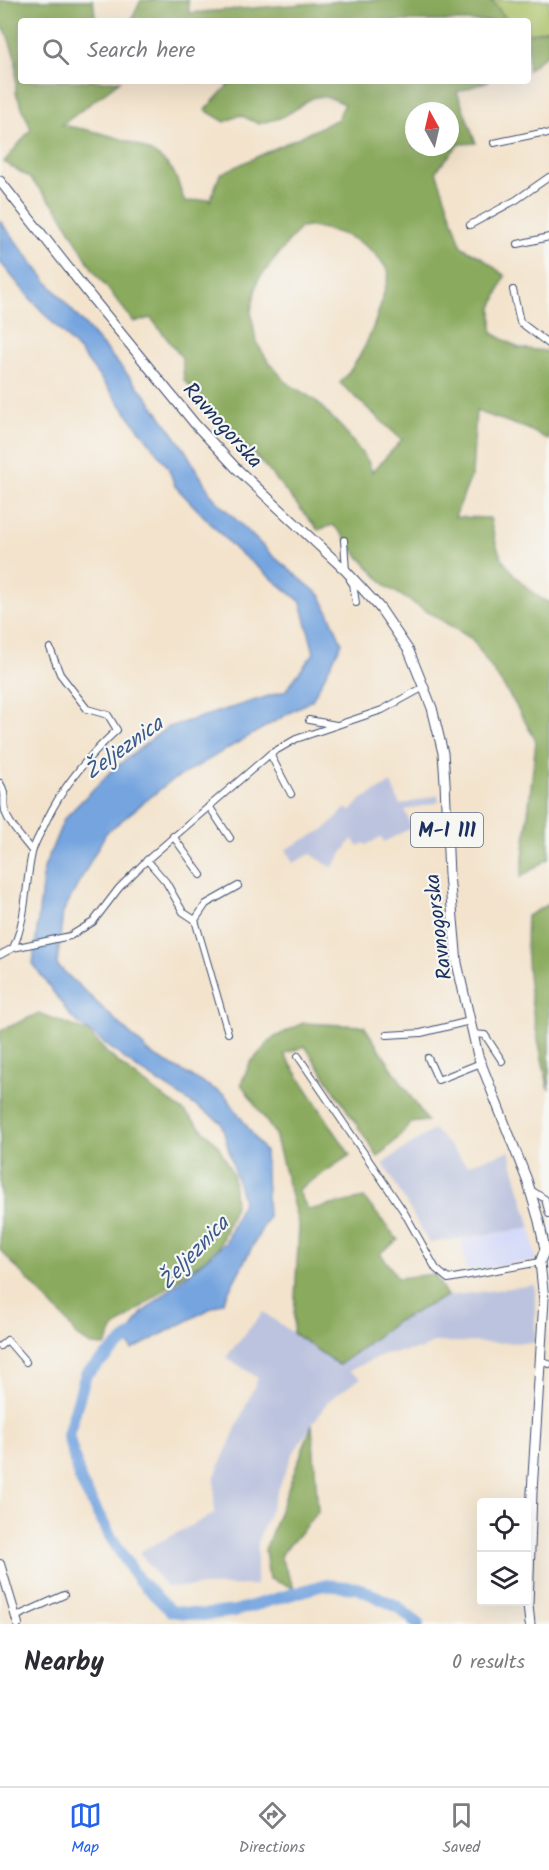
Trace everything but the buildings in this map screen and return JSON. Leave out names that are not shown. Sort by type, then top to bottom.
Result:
[{"type":"main road","name":"Ravnogorska","points":[[0,181],[195,424],[236,468],[346,571],[373,600],[408,651],[432,708],[443,753],[449,875],[457,963],[481,1063],[530,1190],[547,1245],[540,1262],[544,1300],[545,1362],[532,1492],[528,1605],[530,1624]]},
{"type":"street","points":[[494,143],[541,133],[549,134]]},
{"type":"street","points":[[471,225],[516,200],[549,177]]},
{"type":"street","points":[[518,244],[549,237]]},
{"type":"street","points":[[513,290],[520,322],[549,344]]},
{"type":"street","points":[[344,540],[346,576],[353,584],[356,603]]},
{"type":"street","points":[[13,948],[24,909],[32,851],[51,809],[74,774],[117,730],[108,715],[87,709],[60,674],[50,648]]},
{"type":"street","points":[[0,955],[13,948],[70,936],[93,922],[119,888],[147,860],[270,754],[296,740],[382,710],[424,687]]},
{"type":"street","points":[[309,720],[337,726]]},
{"type":"street","points":[[270,754],[291,794]]},
{"type":"street","points":[[0,783],[5,791],[6,811],[12,824],[32,851]]},
{"type":"street","points":[[209,806],[230,838]]},
{"type":"street","points":[[173,836],[201,875]]},
{"type":"street","points":[[147,860],[166,882],[183,912],[195,920],[228,1033]]},
{"type":"street","points":[[195,920],[206,904],[237,886]]},
{"type":"street","points":[[387,1035],[421,1033],[470,1021]]},
{"type":"street","points":[[473,1034],[485,1035],[502,1061]]},
{"type":"street","points":[[298,1056],[404,1212],[436,1269],[448,1279],[540,1262]]},
{"type":"street","points":[[428,1058],[438,1080],[481,1063]]},
{"type":"street","points":[[530,1190],[544,1199],[549,1214]]},
{"type":"street","points":[[0,1346],[6,1340],[26,1362]]},
{"type":"street","points":[[0,1564],[16,1620],[64,1595]]},
{"type":"shaded area","points":[[391,783],[400,805],[438,795],[439,802],[405,810],[411,828],[384,842],[381,837],[366,845],[364,843],[358,846],[352,839],[332,868],[311,854],[293,863],[286,849],[325,829],[346,808],[351,811],[362,799]]},
{"type":"shaded area","points":[[434,1129],[467,1165],[509,1151],[531,1228],[429,1243],[383,1163]]},
{"type":"shaded area","points":[[531,1228],[536,1260],[466,1271],[461,1239]]},
{"type":"shaded area","points":[[535,1285],[535,1343],[434,1342],[423,1349],[384,1354],[349,1371],[361,1378],[328,1401],[292,1455],[258,1541],[256,1585],[166,1587],[139,1552],[214,1514],[215,1476],[258,1378],[226,1357],[263,1312],[339,1365],[396,1322],[447,1296]]},
{"type":"green space","points":[[0,0],[93,0],[94,18],[18,18],[18,84],[116,84],[62,125],[122,139],[152,152],[173,171],[185,202],[209,199],[210,201],[220,174],[338,119],[344,104],[332,99],[316,97],[282,117],[259,124],[240,115],[225,122],[205,110],[229,84],[480,84],[457,92],[476,143],[459,144],[459,102],[405,102],[405,156],[449,156],[436,171],[462,247],[481,257],[505,276],[492,308],[492,333],[519,348],[545,351],[549,354],[549,440],[528,429],[476,411],[472,474],[455,517],[490,518],[497,547],[504,562],[529,589],[549,602],[549,858],[521,877],[536,741],[512,699],[472,639],[387,587],[333,525],[318,530],[270,472],[184,380],[182,358],[151,318],[134,322],[93,270],[59,211],[29,177],[4,162],[31,129],[16,93],[16,60],[6,31],[0,25]],"holes":[[[307,226],[334,231],[367,247],[389,272],[372,331],[358,358],[340,383],[402,440],[372,472],[368,461],[343,429],[315,400],[287,383],[268,361],[256,342],[251,311],[258,280],[299,229]]]},
{"type":"green space","points":[[141,0],[188,0],[189,13],[355,0],[491,0],[506,18],[132,18]]},
{"type":"green space","points":[[491,0],[549,0],[549,29],[531,33],[531,18],[506,18]]},
{"type":"green space","points":[[549,29],[549,52],[531,67],[531,33]]},
{"type":"green space","points":[[549,904],[549,1090],[532,1004],[526,938],[527,916]]},
{"type":"green space","points":[[39,1013],[88,1032],[107,1053],[131,1073],[186,1113],[218,1145],[233,1175],[235,1206],[218,1249],[114,1328],[105,1346],[91,1345],[77,1336],[64,1318],[0,1250],[0,1031]]},
{"type":"green space","points":[[303,1023],[364,1026],[427,1121],[411,1123],[378,1157],[305,1046],[284,1054],[350,1155],[298,1190],[308,1210],[364,1198],[398,1240],[380,1253],[398,1278],[434,1274],[447,1296],[396,1322],[339,1365],[293,1333],[299,1227],[275,1134],[241,1084],[250,1063],[273,1038]]},
{"type":"green space","points":[[312,1425],[318,1512],[280,1556],[294,1588],[269,1579],[265,1550]]},
{"type":"water","points":[[0,221],[45,279],[147,397],[185,450],[212,496],[273,556],[321,596],[342,643],[312,700],[168,783],[106,833],[63,912],[57,965],[151,1054],[225,1095],[265,1152],[268,1217],[223,1302],[132,1350],[126,1339],[141,1314],[225,1243],[243,1201],[221,1122],[135,1067],[72,1018],[33,964],[44,868],[64,819],[110,772],[166,728],[285,691],[314,653],[301,602],[236,550],[175,486],[168,467],[81,353],[0,262]]},
{"type":"waterway","name":"Željeznica","points":[[140,1331],[126,1339],[86,1374],[68,1435],[81,1482],[110,1536],[138,1579],[171,1611],[202,1615],[235,1611],[323,1585],[358,1588],[398,1607],[418,1624]]}]
